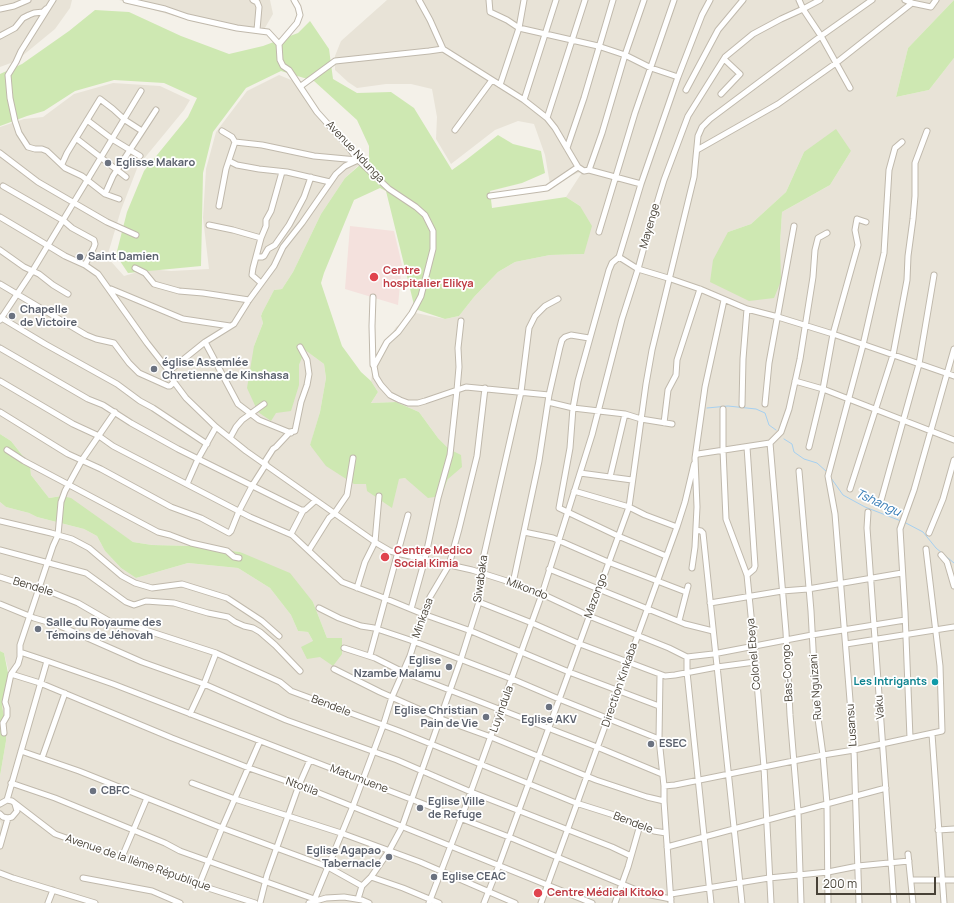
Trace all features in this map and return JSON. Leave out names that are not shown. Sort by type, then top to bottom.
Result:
[{"type":"street","points":[[0,9],[14,6],[28,0]]},
{"type":"street","points":[[0,36],[15,28],[23,18],[43,12],[53,0]]},
{"type":"street","points":[[53,0],[21,51],[8,75],[18,133],[28,147],[47,151],[65,168],[76,173],[106,194],[119,199]]},
{"type":"street","points":[[126,0],[164,9],[188,17],[237,28],[268,32],[279,44],[300,19],[300,11],[294,0]]},
{"type":"street","points":[[253,0],[259,7],[257,30]]},
{"type":"street","points":[[418,0],[430,20],[443,49],[524,100],[547,118],[556,128],[578,166],[584,171],[589,170],[641,184]]},
{"type":"street","points":[[489,0],[490,12],[507,20],[519,28],[598,46],[625,55],[651,68],[678,77]]},
{"type":"street","points":[[500,85],[519,28],[524,0]]},
{"type":"street","points":[[524,100],[556,0]]},
{"type":"street","points":[[547,118],[585,0]]},
{"type":"street","points":[[568,148],[613,0]]},
{"type":"street","points":[[589,170],[644,0]]},
{"type":"street","points":[[599,232],[635,113],[674,0]]},
{"type":"street","points":[[666,556],[618,536],[559,508],[570,448],[573,408],[589,338],[609,270],[612,263],[619,257],[641,184],[678,77],[702,15],[710,0]]},
{"type":"street","points":[[686,90],[718,30],[743,0]]},
{"type":"street","points":[[799,0],[803,10],[821,36],[850,88]]},
{"type":"street","name":"Mayenge","points":[[567,512],[592,434],[622,318],[638,269],[646,236],[688,116],[725,57],[750,36],[820,0]]},
{"type":"street","name":"Mazongo","points":[[484,903],[499,866],[629,507],[652,350],[668,278],[694,177],[698,136],[702,127],[710,119],[872,0]]},
{"type":"street","points":[[905,0],[931,7],[936,0]]},
{"type":"street","points":[[697,150],[778,104],[836,63],[912,3]]},
{"type":"street","name":"Avenue Ndunga","points":[[279,44],[280,60],[301,86],[317,112],[344,140],[358,160],[389,189],[425,215],[433,231],[433,249],[420,296],[412,313],[398,332],[387,342],[374,366]]},
{"type":"street","points":[[301,86],[335,61],[429,52],[443,49]]},
{"type":"street","points":[[720,94],[740,74],[724,59]]},
{"type":"street","points":[[455,130],[492,80]]},
{"type":"street","points":[[141,91],[125,120],[92,171],[88,181],[64,221],[18,295],[1,318],[117,384],[140,401],[154,408],[207,444]]},
{"type":"street","points":[[62,164],[67,153],[77,139],[100,99],[125,120],[142,131]]},
{"type":"street","points":[[106,194],[117,170],[156,110]]},
{"type":"street","points":[[87,120],[112,139],[140,156]]},
{"type":"street","points":[[219,206],[226,169],[235,142],[232,137],[222,131]]},
{"type":"street","points":[[850,488],[893,355],[907,280],[908,256],[915,196],[915,163],[927,131]]},
{"type":"street","points":[[77,139],[126,177]]},
{"type":"street","points":[[235,142],[262,145],[314,156],[358,160]]},
{"type":"street","points":[[849,400],[884,253],[889,170],[895,148],[902,142]]},
{"type":"street","points":[[0,153],[38,182],[108,222],[136,236]]},
{"type":"street","points":[[169,371],[205,342],[237,321],[249,300],[274,266],[283,248],[336,174],[345,166],[358,160]]},
{"type":"street","points":[[229,161],[237,164],[330,182]]},
{"type":"street","points":[[490,196],[547,188],[578,166]]},
{"type":"street","points":[[261,283],[252,275],[261,238],[266,226],[266,220],[271,210],[282,172]]},
{"type":"street","points":[[256,257],[264,256],[268,249],[275,245],[289,225],[304,197],[311,178]]},
{"type":"street","points":[[4,186],[94,240],[96,244],[85,265]]},
{"type":"street","name":"Mikondo","points":[[0,217],[48,246],[85,265],[98,274],[169,371],[174,382],[186,398],[216,427],[246,451],[375,542],[397,553],[480,572],[513,583],[542,594],[589,616],[669,648],[687,657]]},
{"type":"street","points":[[809,447],[823,389],[833,334],[858,245],[855,230],[857,219],[866,222]]},
{"type":"street","points":[[208,225],[261,238]]},
{"type":"street","points":[[765,404],[769,363],[794,226]]},
{"type":"street","points":[[696,455],[770,443],[781,432],[789,409],[806,326],[815,250],[818,238],[827,233]]},
{"type":"street","points":[[0,250],[68,294]]},
{"type":"street","points":[[619,257],[638,269],[700,289],[747,309],[833,334],[954,376]]},
{"type":"street","points":[[135,268],[145,272],[154,284],[179,291],[249,300]]},
{"type":"street","points":[[880,504],[919,364],[934,275]]},
{"type":"street","points":[[0,284],[86,335],[114,343],[129,363],[139,373],[168,386],[174,382]]},
{"type":"street","points":[[110,289],[183,318],[230,326]]},
{"type":"street","points":[[664,422],[668,390],[676,375],[677,360],[700,289]]},
{"type":"street","points":[[373,297],[372,326],[374,366],[376,376],[381,385],[390,395],[408,403],[418,403],[466,388],[485,388],[549,395]]},
{"type":"street","name":"Siwabaka","points":[[358,899],[362,886],[371,877],[389,851],[402,827],[462,660],[480,602],[480,572],[521,392],[529,328],[535,316],[545,306],[558,299]]},
{"type":"street","name":"Direction Kinkaba","points":[[540,903],[608,719],[685,502],[696,455],[705,387],[724,300]]},
{"type":"street","points":[[742,404],[742,366],[747,309]]},
{"type":"street","points":[[411,609],[425,559],[438,498],[450,455],[459,367],[458,348],[461,321]]},
{"type":"street","points":[[513,583],[539,461],[549,395],[562,340],[564,337],[571,335],[589,338]]},
{"type":"street","points":[[205,342],[238,404],[259,420],[291,433]]},
{"type":"street","points":[[0,412],[68,454],[101,469],[172,507],[201,518],[229,532],[231,531],[239,511],[273,449],[295,431],[296,420],[309,374],[307,360],[300,347]]},
{"type":"street","points":[[0,348],[88,399],[103,405],[158,438],[303,511]]},
{"type":"street","points":[[910,738],[900,537],[903,521],[954,349]]},
{"type":"street","points":[[0,381],[73,424],[99,436],[113,446],[239,511],[291,534],[337,579],[342,582],[422,614],[471,631],[569,672],[659,706]]},
{"type":"street","points":[[795,381],[823,389],[954,440]]},
{"type":"street","name":"Minkasa","points":[[314,902],[353,806],[383,726],[392,697],[414,641],[422,614],[449,565],[477,456],[485,388]]},
{"type":"street","name":"Lusansu","points":[[849,400],[829,474],[836,514],[854,750],[859,903]]},
{"type":"street","points":[[548,402],[573,408],[625,414],[641,419],[672,424]]},
{"type":"street","points":[[230,438],[242,420],[264,404]]},
{"type":"street","name":"Colonel Ebeya","points":[[723,409],[726,519],[747,575],[754,646],[764,767],[771,903]]},
{"type":"street","points":[[4,733],[3,723],[7,716],[5,702],[11,674],[18,664],[20,645],[58,535],[61,502],[68,484],[82,460],[115,412]]},
{"type":"street","points":[[610,477],[625,414]]},
{"type":"street","points":[[187,484],[198,459],[216,427]]},
{"type":"street","name":"Bas-Congo","points":[[770,443],[798,811],[801,903]]},
{"type":"street","points":[[747,447],[755,566],[754,569],[747,575]]},
{"type":"street","points":[[7,450],[24,461],[158,532],[191,543],[227,551],[234,557],[239,558]]},
{"type":"street","points":[[309,550],[329,518],[334,514],[347,495],[353,458]]},
{"type":"street","points":[[929,533],[942,499],[954,460]]},
{"type":"street","points":[[692,568],[697,507],[694,464]]},
{"type":"street","name":"Rue Nguizani","points":[[799,471],[816,704],[823,755],[827,804],[828,903]]},
{"type":"street","points":[[580,472],[632,480]]},
{"type":"street","points":[[574,491],[629,507],[645,515],[677,527]]},
{"type":"street","points":[[357,588],[365,562],[375,542],[379,496]]},
{"type":"street","points":[[291,534],[303,511],[315,500]]},
{"type":"street","name":"Luyindula","points":[[430,901],[462,819],[522,652],[542,594],[567,512]]},
{"type":"street","name":"Vaku","points":[[868,512],[867,528],[894,903]]},
{"type":"street","points":[[370,655],[384,598],[408,515]]},
{"type":"street","points":[[0,521],[72,539],[89,548],[122,576],[135,583],[152,588],[182,584],[227,598],[262,621],[279,636]]},
{"type":"street","points":[[696,530],[703,533],[742,903]]},
{"type":"street","points":[[524,532],[558,540],[608,562],[686,592]]},
{"type":"street","points":[[664,786],[941,732],[940,666],[926,549]]},
{"type":"street","points":[[0,550],[86,573],[126,602],[134,605],[146,601],[174,603],[228,617],[235,622],[260,632],[300,671]]},
{"type":"street","points":[[942,555],[947,562],[954,586]]},
{"type":"street","points":[[549,569],[646,609],[678,621],[713,631]]},
{"type":"street","points":[[710,603],[782,591],[808,589],[902,572]]},
{"type":"street","name":"Bendele","points":[[0,577],[40,588],[78,603],[116,625],[133,626],[216,652],[280,682],[291,691],[481,764],[576,803],[654,831],[666,833]]},
{"type":"street","points":[[678,621],[688,586]]},
{"type":"street","points":[[480,602],[580,644],[664,676],[717,666],[755,662]]},
{"type":"street","points":[[0,604],[58,625],[142,662],[204,684],[275,715],[397,760],[471,792],[631,856]]},
{"type":"street","points":[[319,608],[339,618],[361,626],[414,641],[659,739]]},
{"type":"street","points":[[711,903],[687,672],[687,657],[715,654],[812,635],[905,620]]},
{"type":"street","points":[[846,644],[954,626]]},
{"type":"street","points":[[344,648],[370,655],[403,672],[501,709],[662,774]]},
{"type":"street","name":"Matumuene","points":[[20,652],[113,684],[260,740],[509,837],[646,894],[671,899],[709,889],[770,878],[828,872],[858,866],[909,861]]},
{"type":"street","points":[[190,714],[204,684],[216,652]]},
{"type":"street","points":[[0,804],[6,800],[47,661]]},
{"type":"street","points":[[334,669],[380,692],[441,719],[491,737],[586,776],[646,797],[664,801]]},
{"type":"street","name":"Ntotila","points":[[11,674],[40,683],[249,768],[353,806],[592,903]]},
{"type":"street","points":[[660,675],[659,739],[664,786],[671,899]]},
{"type":"street","points":[[42,758],[65,693]]},
{"type":"street","points":[[932,734],[944,903]]},
{"type":"street","points":[[199,885],[260,740]]},
{"type":"street","points":[[21,751],[79,771],[222,828],[328,867],[362,886]]},
{"type":"street","points":[[260,903],[267,875],[310,760]]},
{"type":"street","points":[[11,783],[54,798],[165,843],[180,851],[266,882],[314,902],[344,896],[369,903]]},
{"type":"street","points":[[192,783],[235,799],[341,833],[420,862],[515,903]]},
{"type":"street","points":[[667,847],[886,788]]},
{"type":"street","points":[[122,857],[147,798]]},
{"type":"street","name":"Avenue de la IIème République","points":[[6,800],[12,801],[55,834],[199,885],[255,903]]},
{"type":"street","points":[[15,804],[15,814]]},
{"type":"street","points":[[0,814],[3,817],[8,818],[15,814],[27,812]]},
{"type":"street","points":[[0,846],[8,818]]},
{"type":"street","points":[[615,903],[640,825]]},
{"type":"street","points":[[938,830],[954,829]]},
{"type":"street","points":[[908,854],[913,903]]},
{"type":"street","points":[[0,873],[95,903]]},
{"type":"street","points":[[371,877],[403,888],[430,901],[439,903]]},
{"type":"street","points":[[83,878],[152,891],[180,903]]},
{"type":"street","points":[[911,880],[954,880]]},
{"type":"street","points":[[48,903],[53,890]]},
{"type":"shaded area","points":[[0,0],[72,0],[70,8],[55,29],[16,61],[0,67]]},
{"type":"shaded area","points":[[119,0],[270,0],[273,14],[262,33],[240,31],[195,22]]},
{"type":"shaded area","points":[[387,0],[954,0],[908,48],[896,97],[929,90],[954,58],[954,903],[0,903],[0,776],[6,741],[6,727],[2,706],[7,689],[9,673],[4,653],[0,651],[0,502],[6,507],[29,513],[37,517],[84,529],[97,536],[105,551],[121,568],[136,578],[188,563],[238,568],[270,588],[291,615],[298,631],[308,632],[313,641],[327,638],[313,602],[240,552],[192,546],[152,545],[133,542],[62,496],[49,498],[31,475],[30,465],[11,441],[0,434],[0,127],[24,119],[43,117],[74,94],[113,83],[160,86],[190,100],[184,110],[138,166],[121,210],[107,257],[124,276],[148,269],[171,271],[209,269],[203,218],[206,169],[216,132],[247,91],[279,75],[301,84],[325,118],[345,139],[362,162],[345,178],[321,214],[293,272],[282,289],[274,290],[261,315],[263,323],[254,346],[299,385],[299,365],[304,349],[324,364],[326,378],[320,412],[310,446],[398,479],[405,478],[441,496],[448,479],[449,449],[438,438],[419,412],[396,402],[371,403],[378,392],[371,381],[374,363],[396,327],[416,313],[445,319],[459,316],[474,297],[498,272],[515,262],[550,255],[584,254],[580,206],[566,197],[583,171],[550,184],[545,155],[534,124],[518,121],[495,130],[451,164],[436,139],[437,117],[432,89],[411,84],[386,84],[357,88],[335,70],[335,56],[341,41]],"holes":[[[851,151],[830,185],[782,212],[780,244],[728,232],[751,224],[786,192],[804,152]]]},
{"type":"shaded area","name":"Centre hospitalier Elikya","points":[[350,226],[394,231],[402,265],[398,305],[345,289]]},
{"type":"green space","points":[[954,0],[954,58],[929,90],[896,97],[908,48]]},
{"type":"green space","points":[[95,10],[129,12],[181,36],[229,54],[263,46],[298,33],[310,21],[329,49],[333,79],[357,93],[391,92],[414,108],[452,170],[498,135],[513,144],[541,151],[545,173],[522,183],[490,191],[492,208],[566,197],[580,206],[592,226],[584,254],[550,255],[515,262],[498,272],[474,297],[459,316],[445,319],[415,309],[386,191],[380,188],[354,200],[321,283],[342,346],[361,372],[371,381],[378,392],[371,403],[396,402],[419,412],[438,438],[449,449],[461,455],[462,467],[448,479],[441,496],[428,498],[405,478],[399,479],[392,508],[367,491],[366,484],[354,484],[326,466],[310,445],[320,412],[326,378],[324,364],[305,350],[299,365],[299,385],[291,411],[276,413],[271,421],[258,412],[247,388],[254,346],[263,323],[261,316],[274,290],[282,289],[293,272],[321,214],[345,178],[369,157],[369,146],[357,120],[314,81],[281,71],[246,88],[213,132],[203,173],[201,266],[128,273],[116,255],[127,212],[144,171],[188,117],[197,98],[164,83],[114,80],[75,91],[44,111],[0,126],[0,74],[22,64],[69,31]]},
{"type":"green space","points":[[836,129],[851,151],[830,185],[782,212],[780,244],[781,281],[774,298],[749,301],[710,282],[713,260],[728,232],[751,224],[786,192],[804,152]]},
{"type":"green space","points":[[0,434],[11,441],[30,465],[31,475],[49,498],[62,496],[71,498],[133,542],[152,545],[192,546],[240,552],[290,573],[313,602],[327,638],[342,638],[342,654],[333,666],[320,657],[307,659],[301,647],[313,641],[308,632],[298,631],[291,615],[270,588],[238,568],[188,563],[136,578],[121,568],[105,551],[97,536],[84,529],[37,517],[29,513],[6,507],[0,502]]},
{"type":"green space","points":[[0,651],[4,653],[8,673],[7,689],[2,706],[6,726],[6,741],[0,776]]},
{"type":"waterway","name":"Tshangu","points":[[707,408],[728,406],[756,409],[765,413],[769,425],[776,430]]},
{"type":"waterway","name":"Tshangu","points":[[784,439],[792,444],[794,452],[804,459],[817,463],[827,472]]},
{"type":"waterway","name":"Tshangu","points":[[831,478],[843,495],[865,507],[901,521]]},
{"type":"waterway","name":"Tshangu","points":[[904,522],[923,532],[936,548],[954,563]]},
{"type":"place","name":"Eglisse Makaro","points":[[108,163]]},
{"type":"place","name":"Saint Damien","points":[[80,257]]},
{"type":"place","name":"Centre hospitalier Elikya","points":[[374,277]]},
{"type":"place","name":"Chapelle de Victoire","points":[[12,316]]},
{"type":"place","name":"église Assemlée Chretienne de Kinshasa","points":[[154,369]]},
{"type":"place","name":"Centre Medico Social Kimia","points":[[385,557]]},
{"type":"place","name":"Salle du Royaume des Témoins de Jéhovah","points":[[38,629]]},
{"type":"place","name":"Eglise Nzambe Malamu","points":[[449,667]]},
{"type":"place","name":"Les Intrigants","points":[[935,682]]},
{"type":"place","name":"Eglise AKV","points":[[549,707]]},
{"type":"place","name":"Eglise Christian Pain de Vie","points":[[486,717]]},
{"type":"place","name":"ESEC","points":[[651,744]]},
{"type":"place","name":"CBFC","points":[[93,791]]},
{"type":"place","name":"Eglise Ville de Refuge","points":[[420,808]]},
{"type":"place","name":"Eglise Agapao Tabernacle","points":[[389,857]]},
{"type":"place","name":"Eglise CEAC","points":[[434,877]]},
{"type":"place","name":"Centre Médical Kitoko","points":[[538,893]]}]
